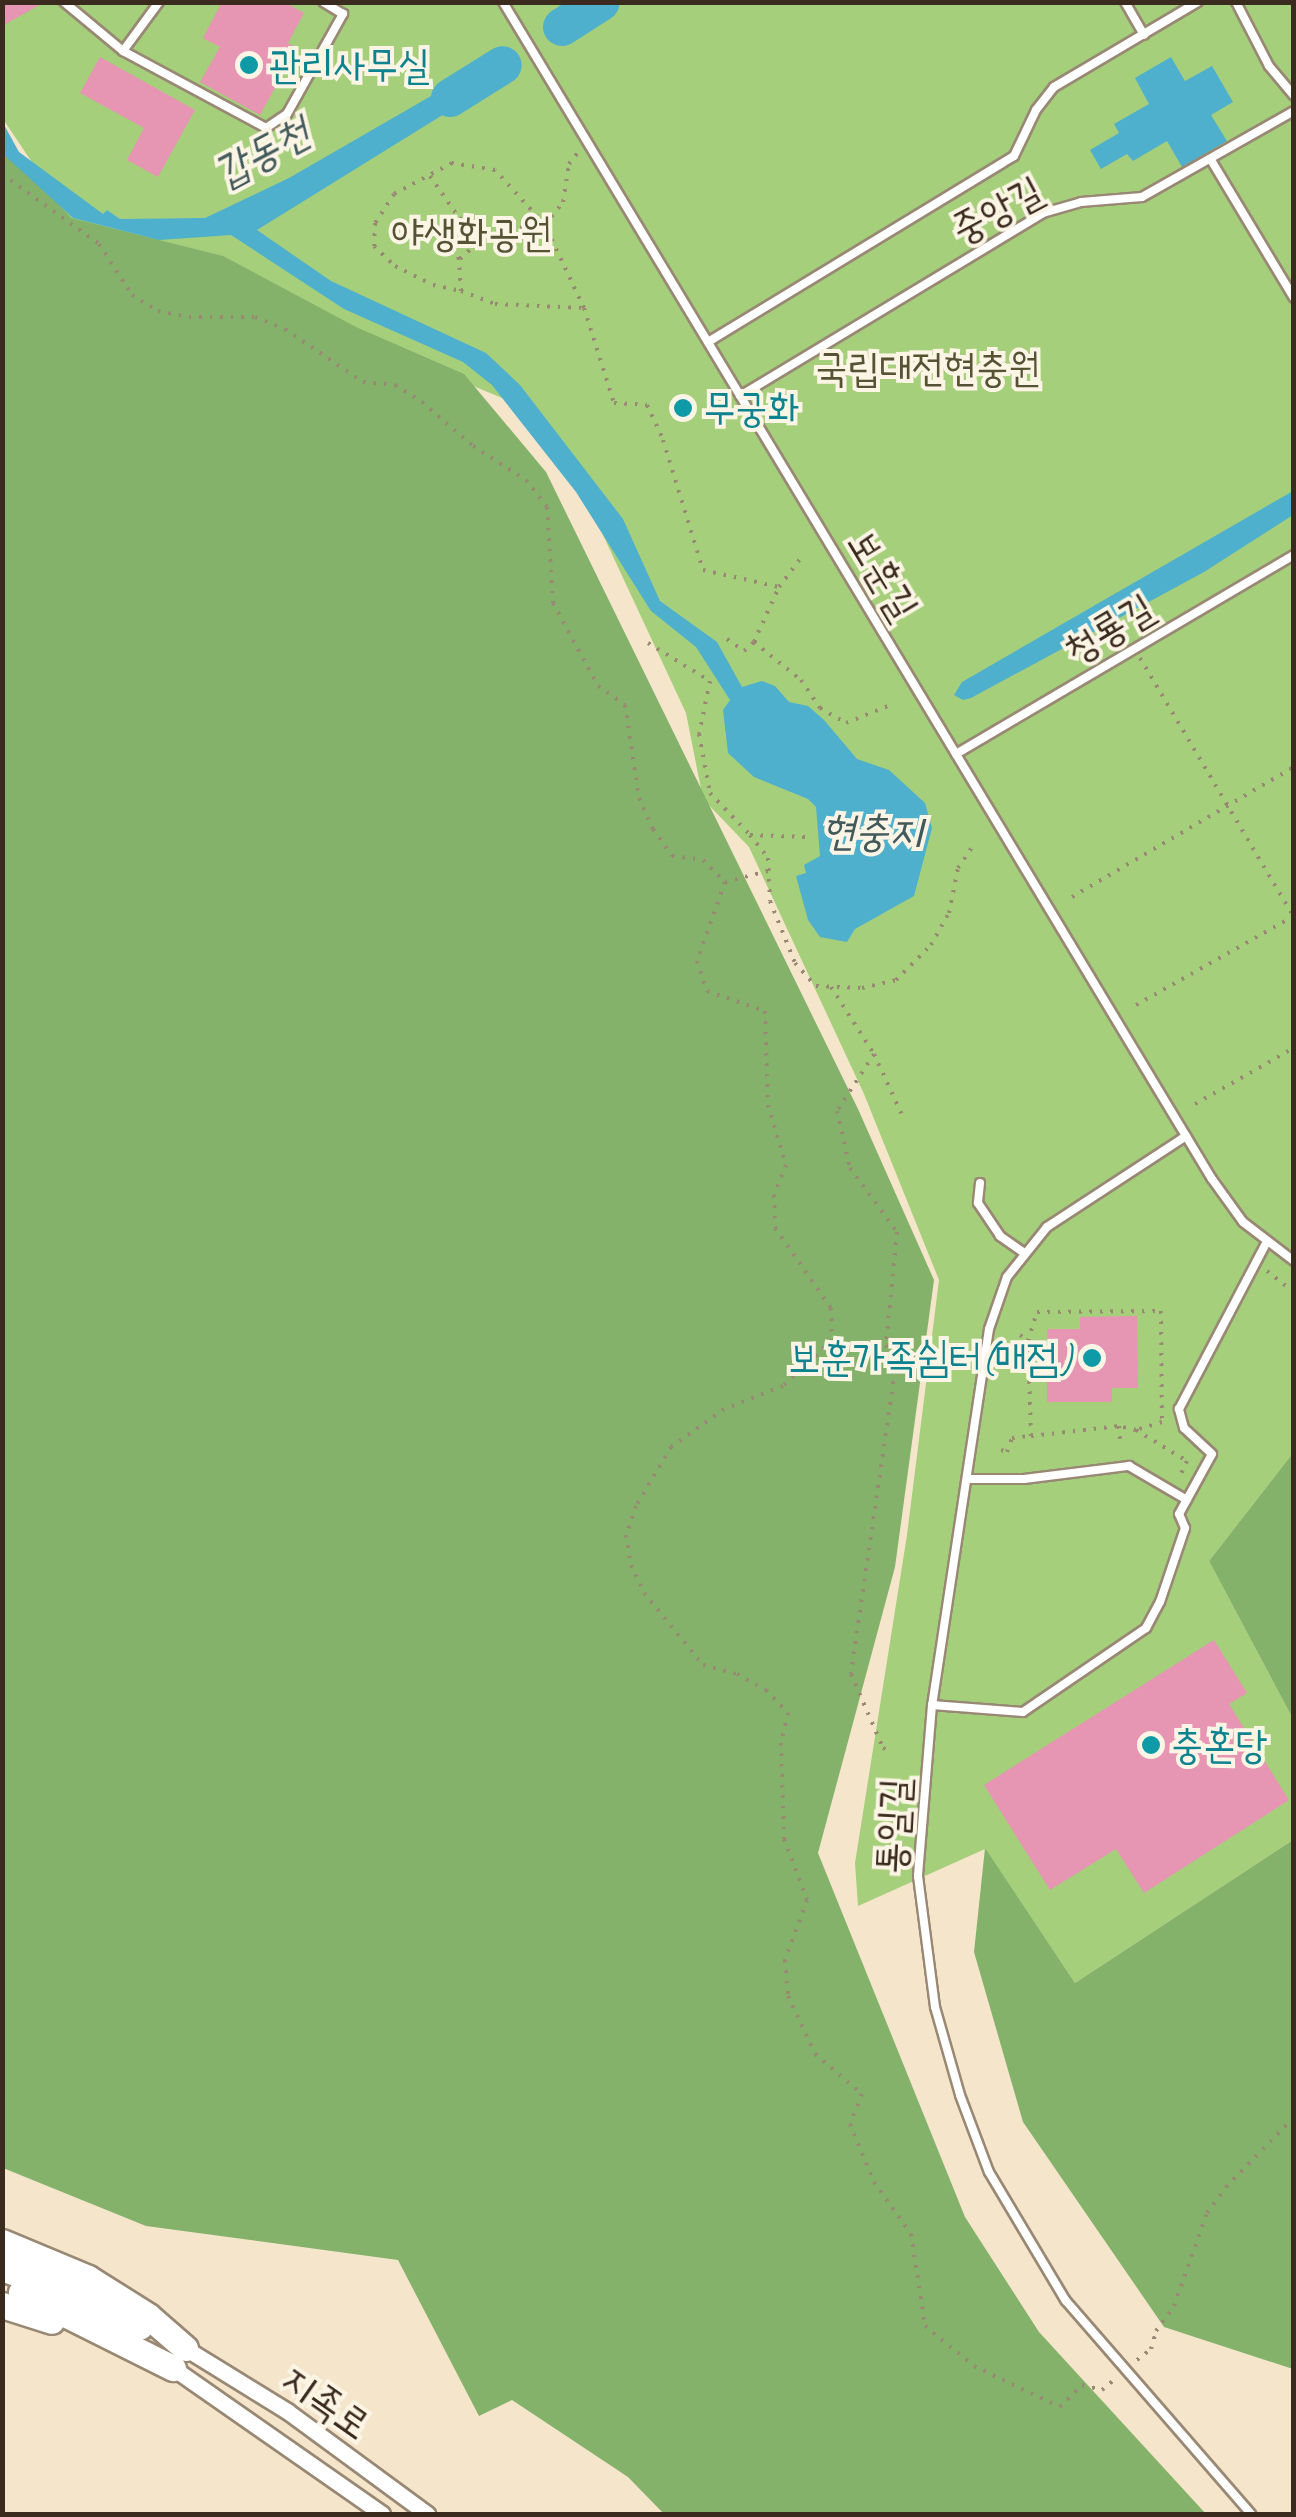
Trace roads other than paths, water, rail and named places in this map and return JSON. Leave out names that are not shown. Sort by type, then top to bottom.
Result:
[{"type":"main road","points":[[2,2242],[88,2278],[148,2316],[179,2358]]},
{"type":"main road","points":[[2,2268],[75,2295],[179,2358]]},
{"type":"main road","points":[[2,2284],[179,2358]]},
{"type":"main road","points":[[2,2305],[179,2358]]},
{"type":"street","name":"지족로","points":[[179,2358],[382,2514]]},
{"type":"street","name":"지족로","points":[[179,2358],[287,2411],[427,2514]]},
{"type":"lane","points":[[64,2],[123,51],[266,128],[288,114],[343,14],[322,2]]},
{"type":"lane","points":[[123,51],[159,2]]},
{"type":"lane","name":"보훈길","points":[[503,2],[1212,1179],[1243,1222],[1266,1244],[1294,1261]]},
{"type":"lane","points":[[1125,2],[1144,34]]},
{"type":"lane","name":"중앙길","points":[[708,342],[1014,156],[1036,110],[1054,87],[1198,2]]},
{"type":"lane","points":[[1236,2],[1269,66],[1294,96]]},
{"type":"lane","name":"중앙길","points":[[740,396],[1044,212],[1081,202],[1142,198],[1294,111]]},
{"type":"lane","points":[[1211,160],[1294,298]]},
{"type":"lane","name":"청룡길","points":[[956,754],[1294,555]]},
{"type":"lane","name":"통일길","points":[[1186,1136],[1048,1228],[1023,1252],[1007,1277],[989,1328],[932,1705],[918,1876],[935,2007],[960,2096],[989,2172],[1066,2300],[1252,2514]]},
{"type":"lane","points":[[980,1183],[978,1203],[1000,1236],[1023,1252]]},
{"type":"lane","points":[[932,1705],[1023,1712],[1146,1628],[1160,1602],[1186,1528],[1179,1514],[1212,1454],[1184,1428],[1179,1409],[1266,1244]]},
{"type":"lane","points":[[967,1479],[1024,1479],[1129,1466],[1187,1500]]},
{"type":"water","points":[[583,2],[619,3],[587,22],[571,21],[570,13]]},
{"type":"water","points":[[1171,57],[1185,81],[1212,66],[1233,102],[1211,115],[1227,141],[1182,167],[1167,141],[1133,161],[1127,154],[1101,169],[1090,150],[1119,133],[1114,124],[1149,104],[1135,78]]},
{"type":"water","name":"현충지","points":[[483,66],[494,72],[491,85],[257,230],[331,281],[486,353],[520,385],[623,519],[660,601],[717,642],[742,687],[762,681],[775,686],[789,702],[808,706],[857,759],[889,770],[925,803],[932,828],[914,896],[855,929],[847,942],[820,937],[808,920],[796,876],[806,873],[804,865],[820,856],[816,807],[808,799],[754,777],[728,753],[723,710],[730,700],[696,647],[651,611],[576,492],[492,385],[463,362],[344,309],[231,235],[159,240],[73,218],[3,154],[3,123],[19,152],[103,214],[107,210],[120,219],[205,218],[289,178]]},
{"type":"water","points":[[1293,491],[1293,515],[1204,572],[971,698],[963,700],[954,695],[962,682]]},
{"type":"waterway","name":"갑동천","points":[[562,27],[601,2]]},
{"type":"waterway","name":"갑동천","points":[[450,98],[503,65]]},
{"type":"place","name":"관리사무실","points":[[249,65]]},
{"type":"place","name":"무궁화","points":[[683,408]]},
{"type":"place","name":"보훈가족쉼터(매점)","points":[[1092,1358]]},
{"type":"place","name":"충혼당","points":[[1151,1745]]},
{"type":"park label","name":"야생화공원","points":[[472,233]]},
{"type":"park label","name":"국립대전현충원","points":[[928,368]]}]
